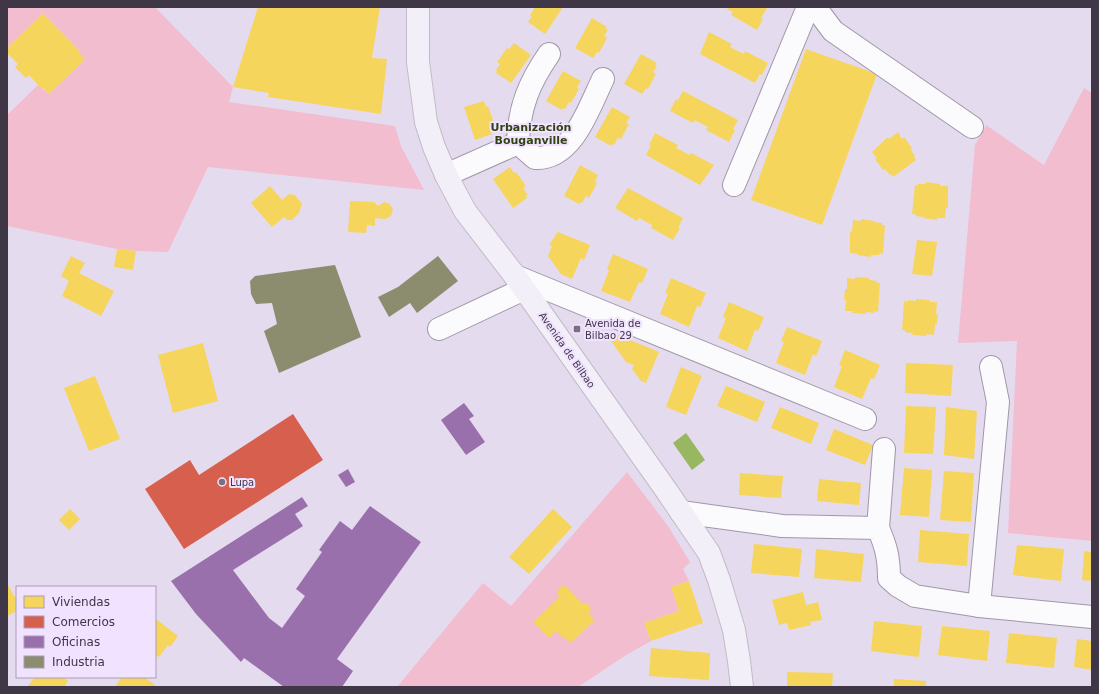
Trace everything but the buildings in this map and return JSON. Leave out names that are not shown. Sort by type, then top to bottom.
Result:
[{"type":"main road","name":"Avenida de Bilbao","points":[[418,7],[418,62],[426,122],[434,147],[446,175],[465,211],[519,283],[709,553],[720,580],[734,630],[740,661],[742,687]]},
{"type":"street","points":[[734,185],[808,7]]},
{"type":"street","points":[[815,7],[833,31],[972,127]]},
{"type":"street","points":[[549,54],[534,78],[527,93],[519,123],[518,143],[534,158],[543,158],[552,155],[564,148],[574,137],[603,79]]},
{"type":"street","points":[[446,175],[518,143]]},
{"type":"street","points":[[439,329],[519,283],[865,419]]},
{"type":"street","points":[[979,606],[998,402],[991,367]]},
{"type":"street","points":[[884,449],[878,528],[884,540],[889,562],[889,578],[898,586],[915,596],[979,606],[1092,617]]},
{"type":"street","points":[[681,512],[782,526],[878,528]]},
{"type":"shaded area","points":[[7,7],[155,7],[233,87],[229,102],[395,126],[401,146],[424,190],[208,167],[168,252],[117,249],[7,226],[7,115],[38,85],[49,94],[85,59],[43,13],[7,48]]},
{"type":"shaded area","points":[[1084,88],[1092,93],[1092,541],[1008,533],[1017,341],[958,343],[975,145],[986,125],[1044,165]]},
{"type":"shaded area","points":[[686,433],[705,460],[692,470],[673,443]]},
{"type":"shaded area","points":[[627,472],[668,526],[690,562],[683,569],[689,581],[671,587],[679,611],[644,623],[651,641],[626,655],[578,687],[397,687],[483,583],[511,606]]},
{"type":"place","name":"Avenida de Bilbao 29","points":[[577,329]]},
{"type":"place","name":"Lupa","points":[[222,482]]},
{"type":"district","name":"Urbanización Bouganville","points":[[531,133]]}]
